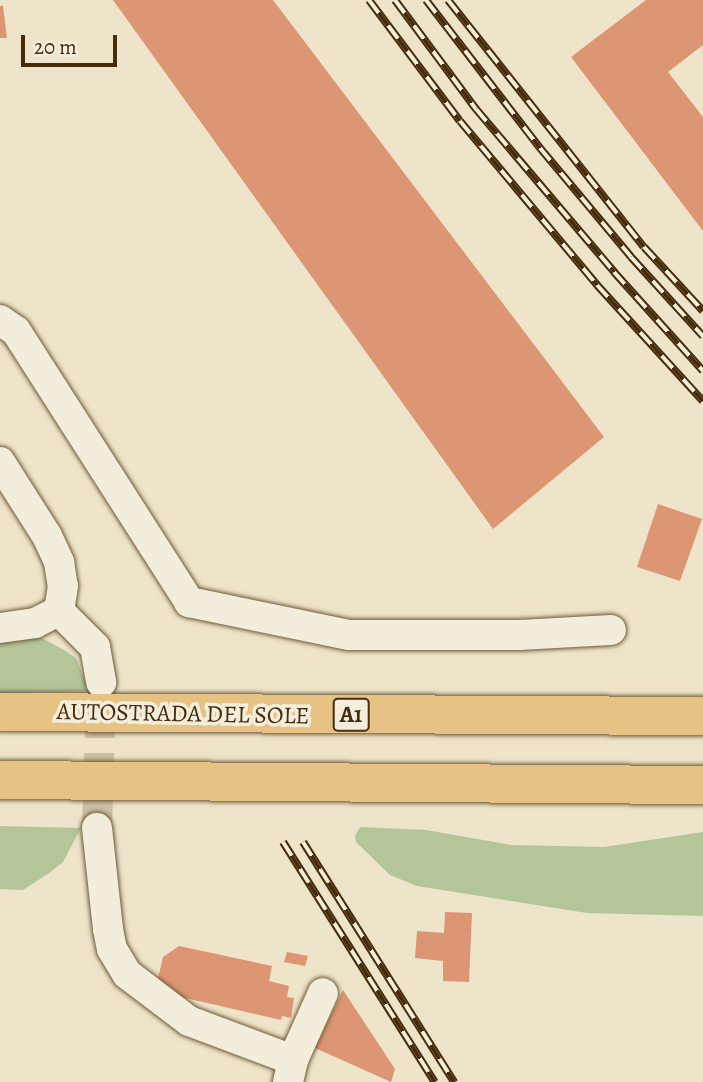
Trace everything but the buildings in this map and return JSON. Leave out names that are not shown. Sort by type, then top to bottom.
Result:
[{"type":"highway","name":"AUTOSTRADA DEL SOLE","points":[[0,712],[703,716]]},
{"type":"highway","points":[[0,780],[703,785]]},
{"type":"street","points":[[0,320],[16,331],[189,602],[349,635],[519,635],[611,630]]},
{"type":"street","points":[[0,462],[47,536],[59,562],[63,586],[59,611]]},
{"type":"street","points":[[0,628],[35,623],[59,611]]},
{"type":"street","points":[[59,611],[95,648],[101,682]]},
{"type":"street","points":[[97,828],[112,949],[127,974],[190,1021],[290,1071],[323,993]]},
{"type":"green space","points":[[0,638],[42,638],[64,650],[76,658],[89,691],[0,693]]},
{"type":"green space","points":[[0,826],[81,828],[63,862],[23,890],[0,889]]},
{"type":"green space","points":[[360,827],[426,830],[511,845],[604,847],[703,832],[703,916],[587,913],[417,886],[390,875],[356,842],[355,836]]},
{"type":"tunnel","points":[[97,828],[101,692]]},
{"type":"railway","points":[[369,0],[460,121],[597,285],[703,401]]},
{"type":"railway","points":[[395,0],[476,109],[614,272],[703,371]]},
{"type":"railway","points":[[426,0],[540,148],[631,257],[703,336]]},
{"type":"railway","points":[[448,0],[644,247],[703,311]]},
{"type":"railway","points":[[283,842],[435,1082]]},
{"type":"railway","points":[[303,842],[454,1082]]}]
